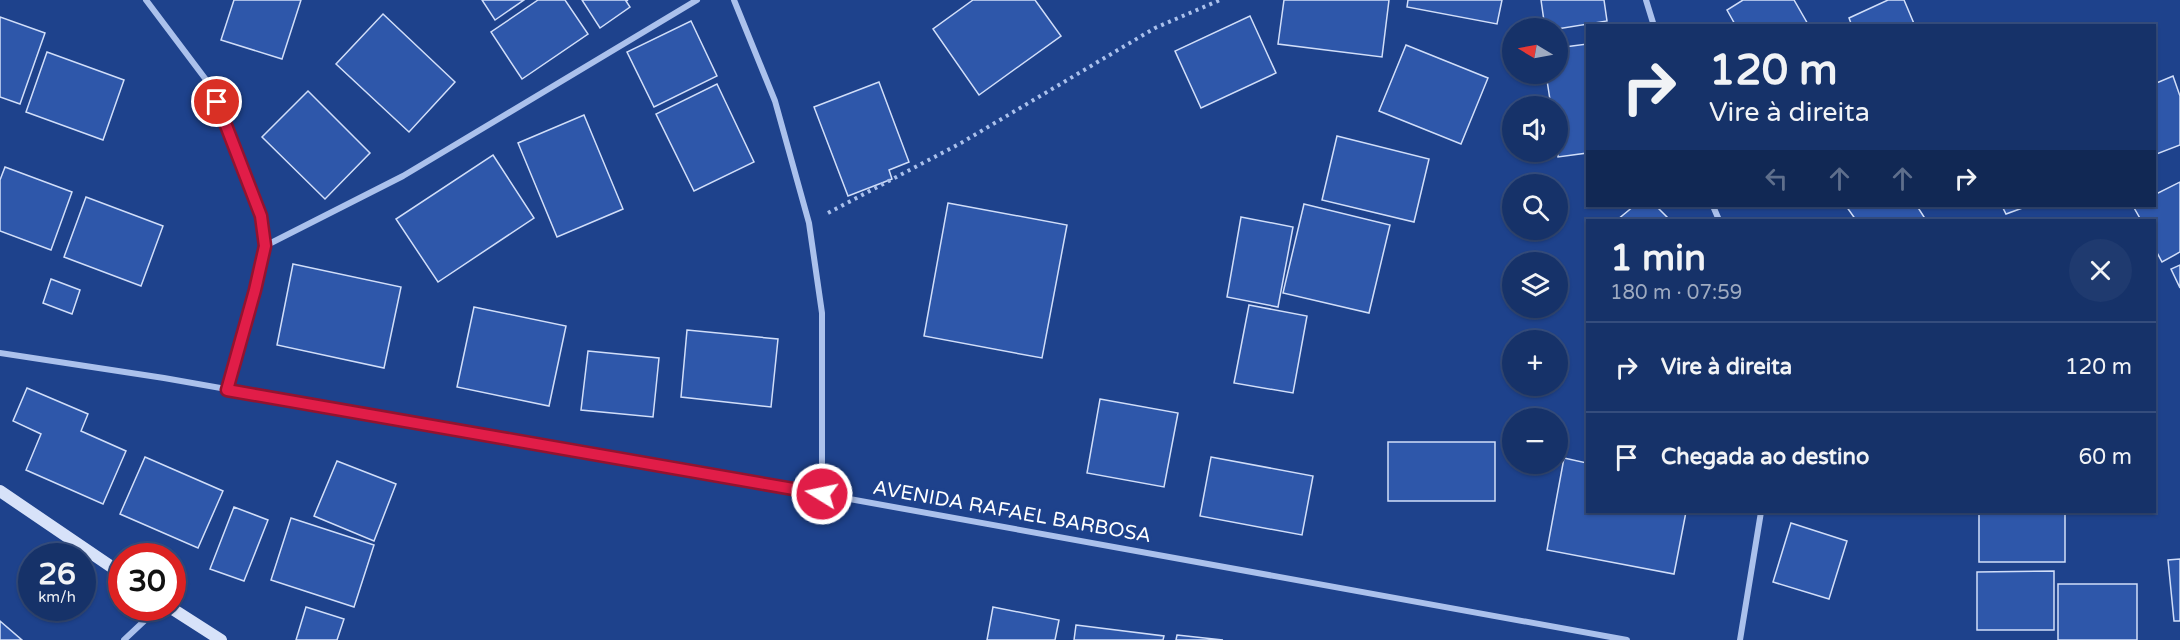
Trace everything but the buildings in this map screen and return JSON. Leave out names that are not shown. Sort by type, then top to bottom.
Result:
[{"type":"main road","points":[[0,491],[108,564]]},
{"type":"main road","points":[[186,618],[221,640]]},
{"type":"street","points":[[146,0],[210,85],[261,216],[265,246],[227,390]]},
{"type":"street","points":[[265,246],[403,176],[697,0]]},
{"type":"street","points":[[734,0],[775,101],[809,223],[822,313],[822,494]]},
{"type":"street","points":[[1646,0],[1653,24]]},
{"type":"street","name":"AVENIDA RAFAEL BARBOSA","points":[[0,352],[822,494],[1627,640]]},
{"type":"street","points":[[1740,640],[1761,513]]},
{"type":"street","points":[[124,640],[144,621]]},
{"type":"path","points":[[809,223],[961,143],[1155,28],[1220,0]]},
{"type":"route","points":[[217,102],[261,216],[265,246],[227,390],[822,494]]}]
